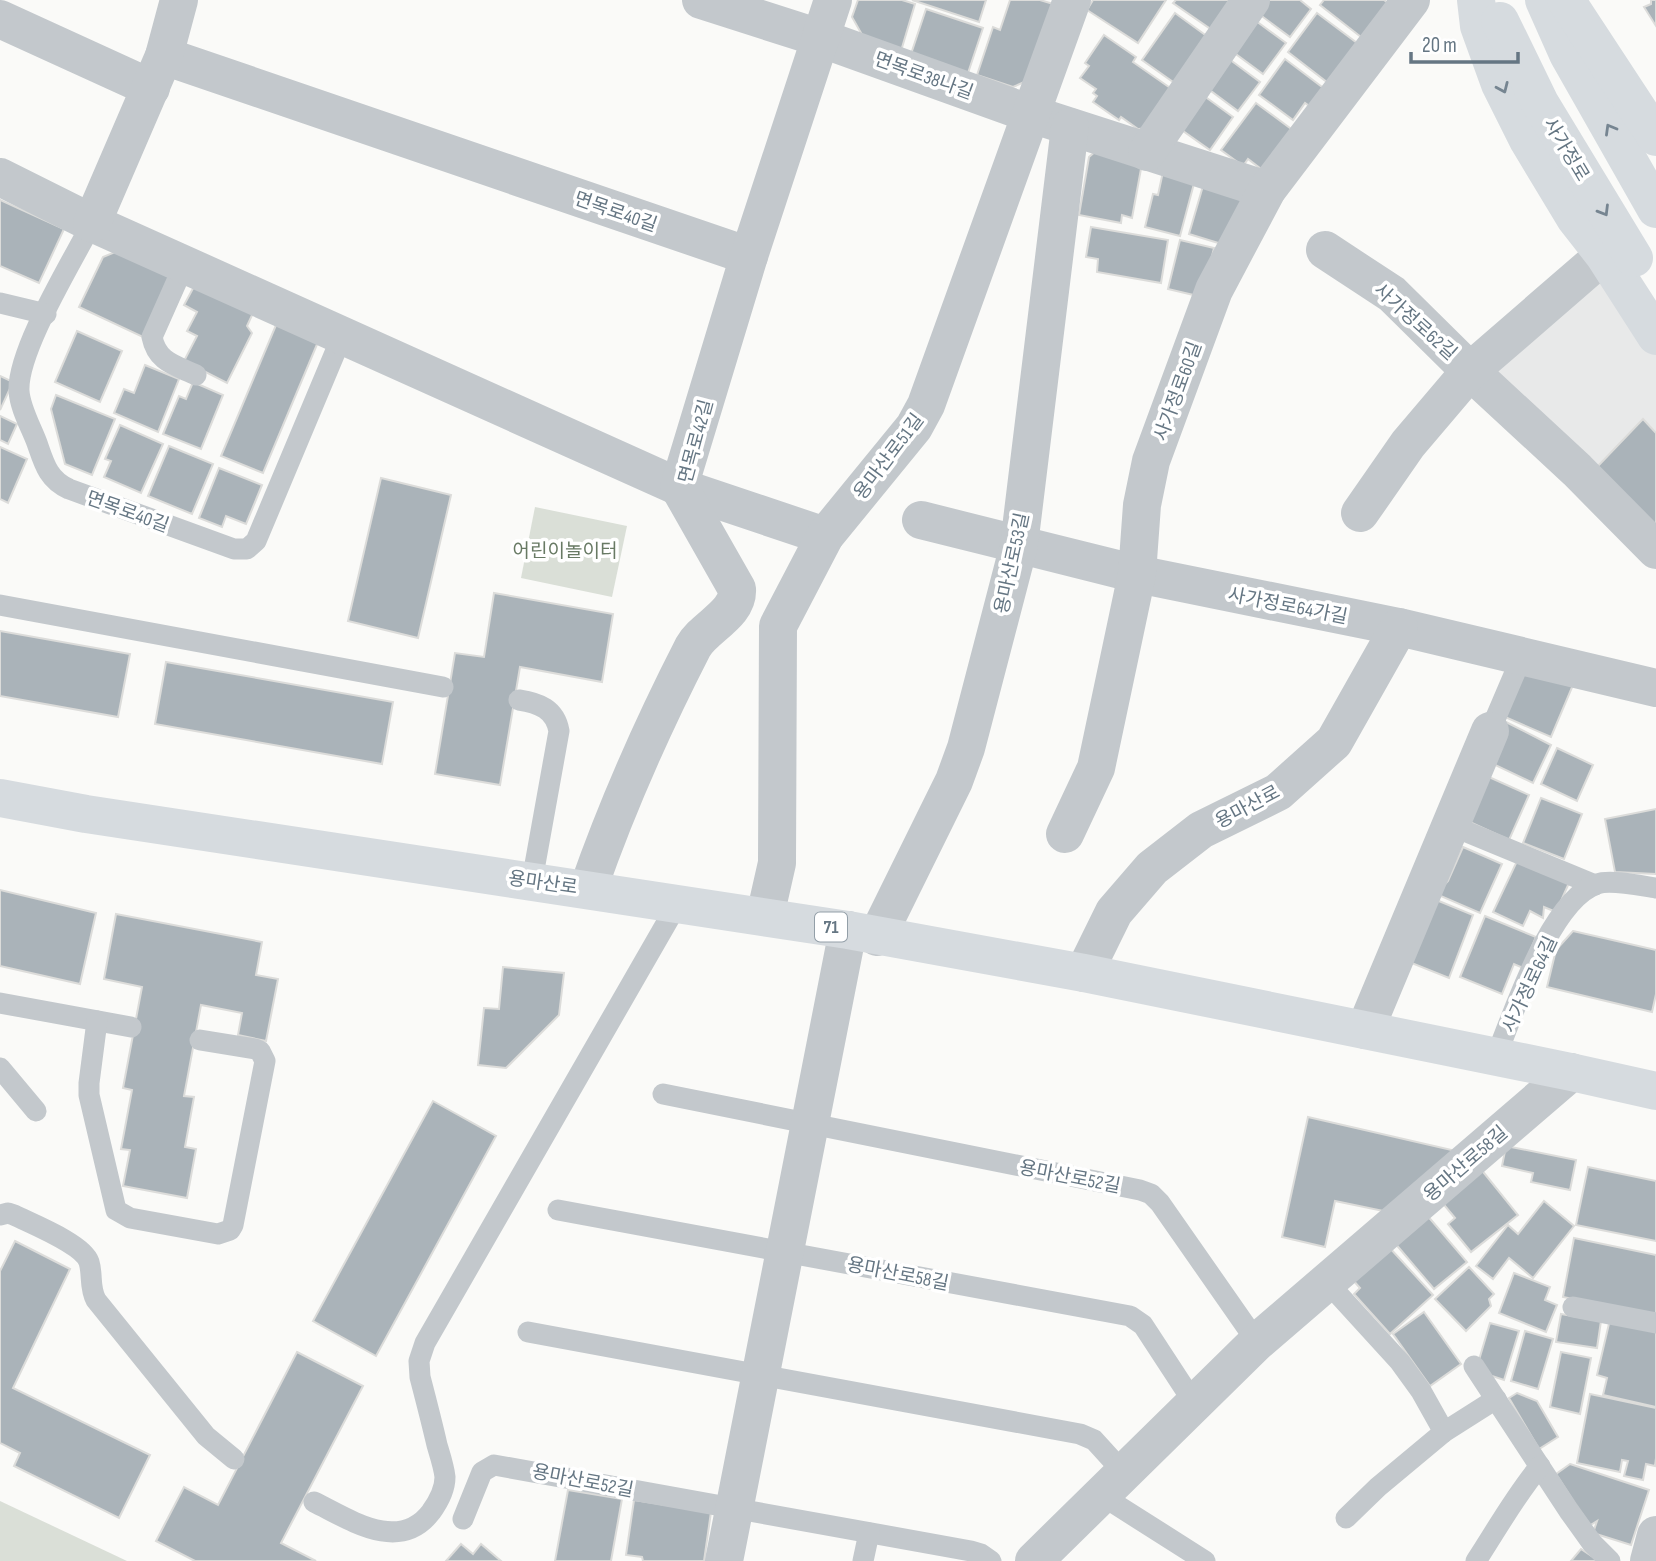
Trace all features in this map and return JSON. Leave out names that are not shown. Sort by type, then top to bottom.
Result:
[{"type":"main road","points":[[1476,0],[1479,26],[1500,84],[1522,129],[1570,210],[1604,255],[1656,336]]},
{"type":"main road","name":"사가정로","points":[[1490,0],[1540,103],[1622,241],[1656,292]]},
{"type":"main road","points":[[1544,0],[1568,54],[1656,209]]},
{"type":"main road","points":[[1566,0],[1656,137]]},
{"type":"main road","name":"용마산로","points":[[0,798],[86,814],[863,933],[1084,973],[1656,1089]]},
{"type":"street","name":"면목로40길","points":[[92,223],[158,72],[179,0]]},
{"type":"street","name":"면목로38나길","points":[[701,0],[820,38],[1031,114],[1267,190]]},
{"type":"street","name":"면목로42길","points":[[589,889],[606,839],[666,700],[696,642],[733,606],[738,595],[679,487],[749,256],[833,0]]},
{"type":"street","name":"용마산로51길","points":[[765,916],[777,863],[778,626],[825,536],[919,419],[1072,0]]},
{"type":"street","points":[[1147,152],[1251,0]]},
{"type":"street","name":"사가정로60길","points":[[1065,834],[1096,768],[1137,574],[1142,505],[1152,461],[1214,289],[1267,190],[1411,0]]},
{"type":"street","points":[[0,19],[158,72]]},
{"type":"street","name":"면목로40길","points":[[158,72],[749,256]]},
{"type":"street","name":"용마산로53길","points":[[863,933],[954,781],[967,748],[1019,545],[1070,127]]},
{"type":"street","points":[[0,177],[92,223],[679,487],[825,536]]},
{"type":"street","name":"사가정로62길","points":[[1325,250],[1392,293],[1470,371]]},
{"type":"street","name":"사가정로62길","points":[[1360,513],[1408,444],[1470,371],[1604,255]]},
{"type":"street","points":[[1470,371],[1577,470],[1656,550]]},
{"type":"street","name":"사가정로64가길","points":[[920,520],[1137,574],[1399,627],[1656,688]]},
{"type":"street","name":"용마산로","points":[[1084,973],[1114,912],[1152,868],[1201,830],[1278,792],[1334,742],[1399,627]]},
{"type":"street","points":[[1365,1030],[1490,731]]},
{"type":"street","points":[[724,1561],[810,1124],[863,933]]},
{"type":"street","name":"용마산로58길","points":[[1034,1561],[1257,1342],[1571,1072]]},
{"type":"street","points":[[1649,1561],[1656,1535]]},
{"type":"lane","name":"면목로40길","points":[[92,223],[27,351],[19,391],[47,469],[54,481],[69,489],[247,550],[256,541],[342,336]]},
{"type":"lane","points":[[184,265],[152,337],[161,358],[196,375]]},
{"type":"lane","points":[[0,303],[46,314]]},
{"type":"lane","points":[[0,605],[443,687]]},
{"type":"lane","points":[[1490,731],[1522,656]]},
{"type":"lane","points":[[519,700],[540,704],[548,709],[559,732],[532,881]]},
{"type":"lane","points":[[1450,825],[1595,885],[1602,883],[1656,888]]},
{"type":"lane","name":"사가정로64길","points":[[1496,1056],[1542,948],[1569,906],[1581,893],[1595,885]]},
{"type":"lane","points":[[314,1502],[369,1529],[387,1533],[401,1531],[419,1522],[429,1515],[441,1497],[445,1476],[420,1377],[419,1362],[425,1343],[678,903]]},
{"type":"lane","points":[[0,1003],[131,1027]]},
{"type":"lane","points":[[97,1021],[89,1095],[116,1210],[130,1218],[218,1234],[230,1230],[233,1225],[265,1061],[260,1051],[255,1049],[200,1040]]},
{"type":"lane","points":[[0,1068],[36,1111]]},
{"type":"lane","name":"용마산로52길","points":[[663,1094],[1151,1194],[1257,1342]]},
{"type":"lane","name":"용마산로58길","points":[[558,1210],[1130,1316],[1143,1325],[1194,1403]]},
{"type":"lane","points":[[0,1215],[14,1215],[81,1249],[89,1261],[90,1286],[96,1300],[206,1436],[233,1459]]},
{"type":"lane","points":[[1327,1282],[1411,1376],[1444,1432]]},
{"type":"lane","points":[[1573,1307],[1656,1323]]},
{"type":"lane","points":[[528,1332],[1080,1434],[1094,1440],[1113,1484],[1205,1561]]},
{"type":"lane","points":[[1474,1366],[1592,1544],[1610,1561]]},
{"type":"lane","points":[[1346,1518],[1378,1487],[1444,1432],[1496,1399]]},
{"type":"lane","name":"용마산로52길","points":[[463,1519],[482,1472],[494,1465],[734,1509]]},
{"type":"lane","points":[[1476,1561],[1519,1492],[1540,1466]]},
{"type":"lane","points":[[734,1509],[971,1551],[982,1554],[991,1561]]},
{"type":"lane","points":[[863,1561],[869,1533]]},
{"type":"shaded area","points":[[1600,270],[1656,354],[1656,532],[1481,371]]},
{"type":"green space","name":"어린이놀이터","points":[[535,507],[627,526],[612,597],[521,578]]},
{"type":"green space","points":[[0,1501],[127,1561],[0,1561]]},
{"type":"building","points":[[858,0],[902,0],[915,4],[901,51],[865,40],[852,17]]},
{"type":"building","points":[[912,0],[986,0],[979,22]]},
{"type":"building","points":[[1010,0],[1040,0],[1060,6],[1038,76],[1013,87],[977,75],[993,27],[1000,30]]},
{"type":"building","points":[[1093,0],[1166,0],[1138,43],[1087,10]]},
{"type":"building","points":[[1176,0],[1238,0],[1215,32],[1173,3]]},
{"type":"building","points":[[1263,0],[1300,0],[1311,9],[1290,37],[1255,11]]},
{"type":"building","points":[[1324,0],[1384,0],[1392,6],[1361,37],[1320,5]]},
{"type":"building","points":[[1651,0],[1656,0],[1656,26],[1644,7],[1651,4]]},
{"type":"building","points":[[926,9],[983,28],[968,73],[911,54]]},
{"type":"building","points":[[1175,13],[1208,37],[1176,84],[1142,60]]},
{"type":"building","points":[[1317,13],[1361,46],[1332,86],[1288,52]]},
{"type":"building","points":[[1252,18],[1286,43],[1263,74],[1229,49]]},
{"type":"building","points":[[1104,35],[1136,57],[1133,62],[1176,92],[1152,128],[1138,129],[1093,102],[1097,96],[1093,93],[1096,89],[1080,78],[1089,66],[1085,63]]},
{"type":"building","points":[[1225,56],[1260,82],[1238,111],[1203,85]]},
{"type":"building","points":[[1285,59],[1326,90],[1312,108],[1305,103],[1293,120],[1259,95]]},
{"type":"building","points":[[1200,93],[1233,117],[1210,150],[1176,126]]},
{"type":"building","points":[[1256,103],[1298,134],[1269,175],[1248,159],[1243,166],[1221,150]]},
{"type":"building","points":[[1104,144],[1143,158],[1132,218],[1122,215],[1121,223],[1079,215],[1089,157]]},
{"type":"building","points":[[1164,167],[1196,176],[1180,236],[1145,227],[1153,194],[1158,195]]},
{"type":"building","points":[[1205,179],[1245,190],[1228,246],[1189,234]]},
{"type":"building","points":[[0,200],[64,229],[39,283],[0,266]]},
{"type":"building","points":[[1091,227],[1168,240],[1161,283],[1097,272],[1098,259],[1086,257]]},
{"type":"building","points":[[1180,240],[1214,248],[1202,297],[1168,289]]},
{"type":"building","points":[[125,248],[175,272],[145,338],[79,307],[103,257]]},
{"type":"building","points":[[197,281],[254,311],[247,326],[252,333],[227,383],[184,361],[197,336],[187,331],[197,312],[184,305]]},
{"type":"building","points":[[276,325],[318,342],[263,473],[221,456]]},
{"type":"building","points":[[77,331],[122,351],[100,402],[55,382]]},
{"type":"building","points":[[145,365],[179,379],[158,432],[114,413],[124,389],[134,393]]},
{"type":"building","points":[[0,376],[13,382],[0,410]]},
{"type":"building","points":[[193,382],[223,395],[201,449],[163,434],[179,396],[186,399]]},
{"type":"building","points":[[56,395],[115,419],[92,475],[65,464],[51,409]]},
{"type":"building","points":[[0,416],[17,424],[8,444],[0,440]]},
{"type":"building","points":[[1643,419],[1656,433],[1656,526],[1597,467]]},
{"type":"building","points":[[120,425],[163,444],[141,493],[104,477],[111,461],[105,459]]},
{"type":"building","points":[[169,446],[213,464],[192,514],[148,496]]},
{"type":"building","points":[[0,447],[27,459],[8,503],[0,499]]},
{"type":"building","points":[[219,468],[262,485],[246,524],[226,516],[222,527],[199,518]]},
{"type":"building","points":[[381,478],[451,495],[418,638],[348,621]]},
{"type":"building","points":[[494,593],[613,614],[602,682],[520,667],[500,785],[435,774],[455,653],[484,657]]},
{"type":"building","points":[[0,631],[130,654],[118,717],[0,696]]},
{"type":"building","points":[[166,662],[393,702],[382,764],[155,724]]},
{"type":"building","points":[[1525,665],[1573,685],[1551,737],[1505,717]]},
{"type":"building","points":[[1502,720],[1551,745],[1533,783],[1489,762]]},
{"type":"building","points":[[1557,748],[1593,765],[1577,801],[1541,784]]},
{"type":"building","points":[[1480,773],[1529,795],[1509,840],[1461,818]]},
{"type":"building","points":[[1541,798],[1582,814],[1564,859],[1523,843]]},
{"type":"building","points":[[1656,809],[1656,874],[1615,872],[1605,819]]},
{"type":"building","points":[[1463,847],[1502,864],[1480,913],[1436,894],[1448,881]]},
{"type":"building","points":[[1518,859],[1569,883],[1556,912],[1544,907],[1543,918],[1530,911],[1523,926],[1493,912]]},
{"type":"building","points":[[0,890],[96,913],[80,984],[0,966]]},
{"type":"building","points":[[1434,899],[1473,915],[1449,978],[1409,962]]},
{"type":"building","points":[[116,914],[262,942],[256,975],[278,979],[266,1041],[238,1035],[242,1013],[201,1005],[184,1096],[194,1097],[185,1147],[196,1149],[187,1198],[123,1186],[130,1150],[121,1149],[132,1090],[123,1088],[142,987],[104,979]]},
{"type":"building","points":[[1485,916],[1536,937],[1523,968],[1514,964],[1502,994],[1460,977]]},
{"type":"building","points":[[1573,931],[1656,950],[1656,994],[1652,1012],[1547,987],[1556,950]]},
{"type":"building","points":[[503,967],[564,973],[559,1015],[506,1068],[478,1065],[484,1008],[499,1009]]},
{"type":"building","points":[[433,1101],[496,1136],[376,1356],[313,1321]]},
{"type":"building","points":[[1308,1117],[1456,1151],[1388,1212],[1335,1201],[1325,1247],[1282,1237]]},
{"type":"building","points":[[1506,1146],[1576,1160],[1570,1190],[1531,1182],[1533,1173],[1502,1166]]},
{"type":"building","points":[[1588,1167],[1656,1181],[1656,1241],[1576,1225]]},
{"type":"building","points":[[1480,1168],[1518,1215],[1471,1252],[1448,1224],[1455,1218],[1440,1200]]},
{"type":"building","points":[[1544,1201],[1574,1226],[1533,1278],[1509,1258],[1493,1279],[1476,1266],[1508,1225],[1518,1234]]},
{"type":"building","points":[[1426,1214],[1467,1262],[1434,1289],[1394,1242]]},
{"type":"building","points":[[1574,1238],[1656,1255],[1656,1315],[1563,1297]]},
{"type":"building","points":[[15,1241],[70,1269],[13,1388],[150,1455],[119,1518],[14,1466],[20,1453],[0,1443],[0,1271]]},
{"type":"building","points":[[1388,1246],[1433,1295],[1390,1334],[1354,1294],[1360,1288],[1352,1279]]},
{"type":"building","points":[[1469,1267],[1494,1294],[1489,1299],[1491,1306],[1466,1331],[1435,1299]]},
{"type":"building","points":[[1514,1273],[1550,1287],[1545,1300],[1557,1305],[1546,1332],[1499,1313]]},
{"type":"building","points":[[1424,1312],[1461,1364],[1430,1386],[1393,1334]]},
{"type":"building","points":[[1561,1314],[1601,1321],[1597,1348],[1556,1342]]},
{"type":"building","points":[[1611,1315],[1656,1326],[1656,1407],[1603,1395],[1607,1378],[1597,1375]]},
{"type":"building","points":[[1490,1323],[1519,1331],[1504,1380],[1489,1375],[1479,1360]]},
{"type":"building","points":[[1525,1331],[1553,1339],[1538,1389],[1511,1381]]},
{"type":"building","points":[[297,1352],[363,1386],[281,1543],[316,1561],[195,1561],[156,1541],[184,1487],[218,1505]]},
{"type":"building","points":[[1561,1352],[1591,1358],[1580,1414],[1550,1407]]},
{"type":"building","points":[[1517,1393],[1537,1401],[1558,1437],[1539,1449],[1509,1398]]},
{"type":"building","points":[[1590,1394],[1656,1408],[1655,1466],[1646,1464],[1643,1480],[1624,1476],[1628,1461],[1622,1460],[1620,1472],[1577,1463]]},
{"type":"building","points":[[1570,1464],[1649,1490],[1631,1545],[1593,1533],[1597,1521],[1589,1526],[1556,1474]]},
{"type":"building","points":[[568,1490],[622,1499],[611,1561],[555,1561]]},
{"type":"building","points":[[634,1500],[711,1512],[704,1561],[643,1561],[642,1557],[626,1555]]},
{"type":"building","points":[[461,1544],[473,1554],[481,1544],[501,1561],[446,1561]]},
{"type":"building","points":[[1581,1549],[1599,1561],[1571,1561]]}]
